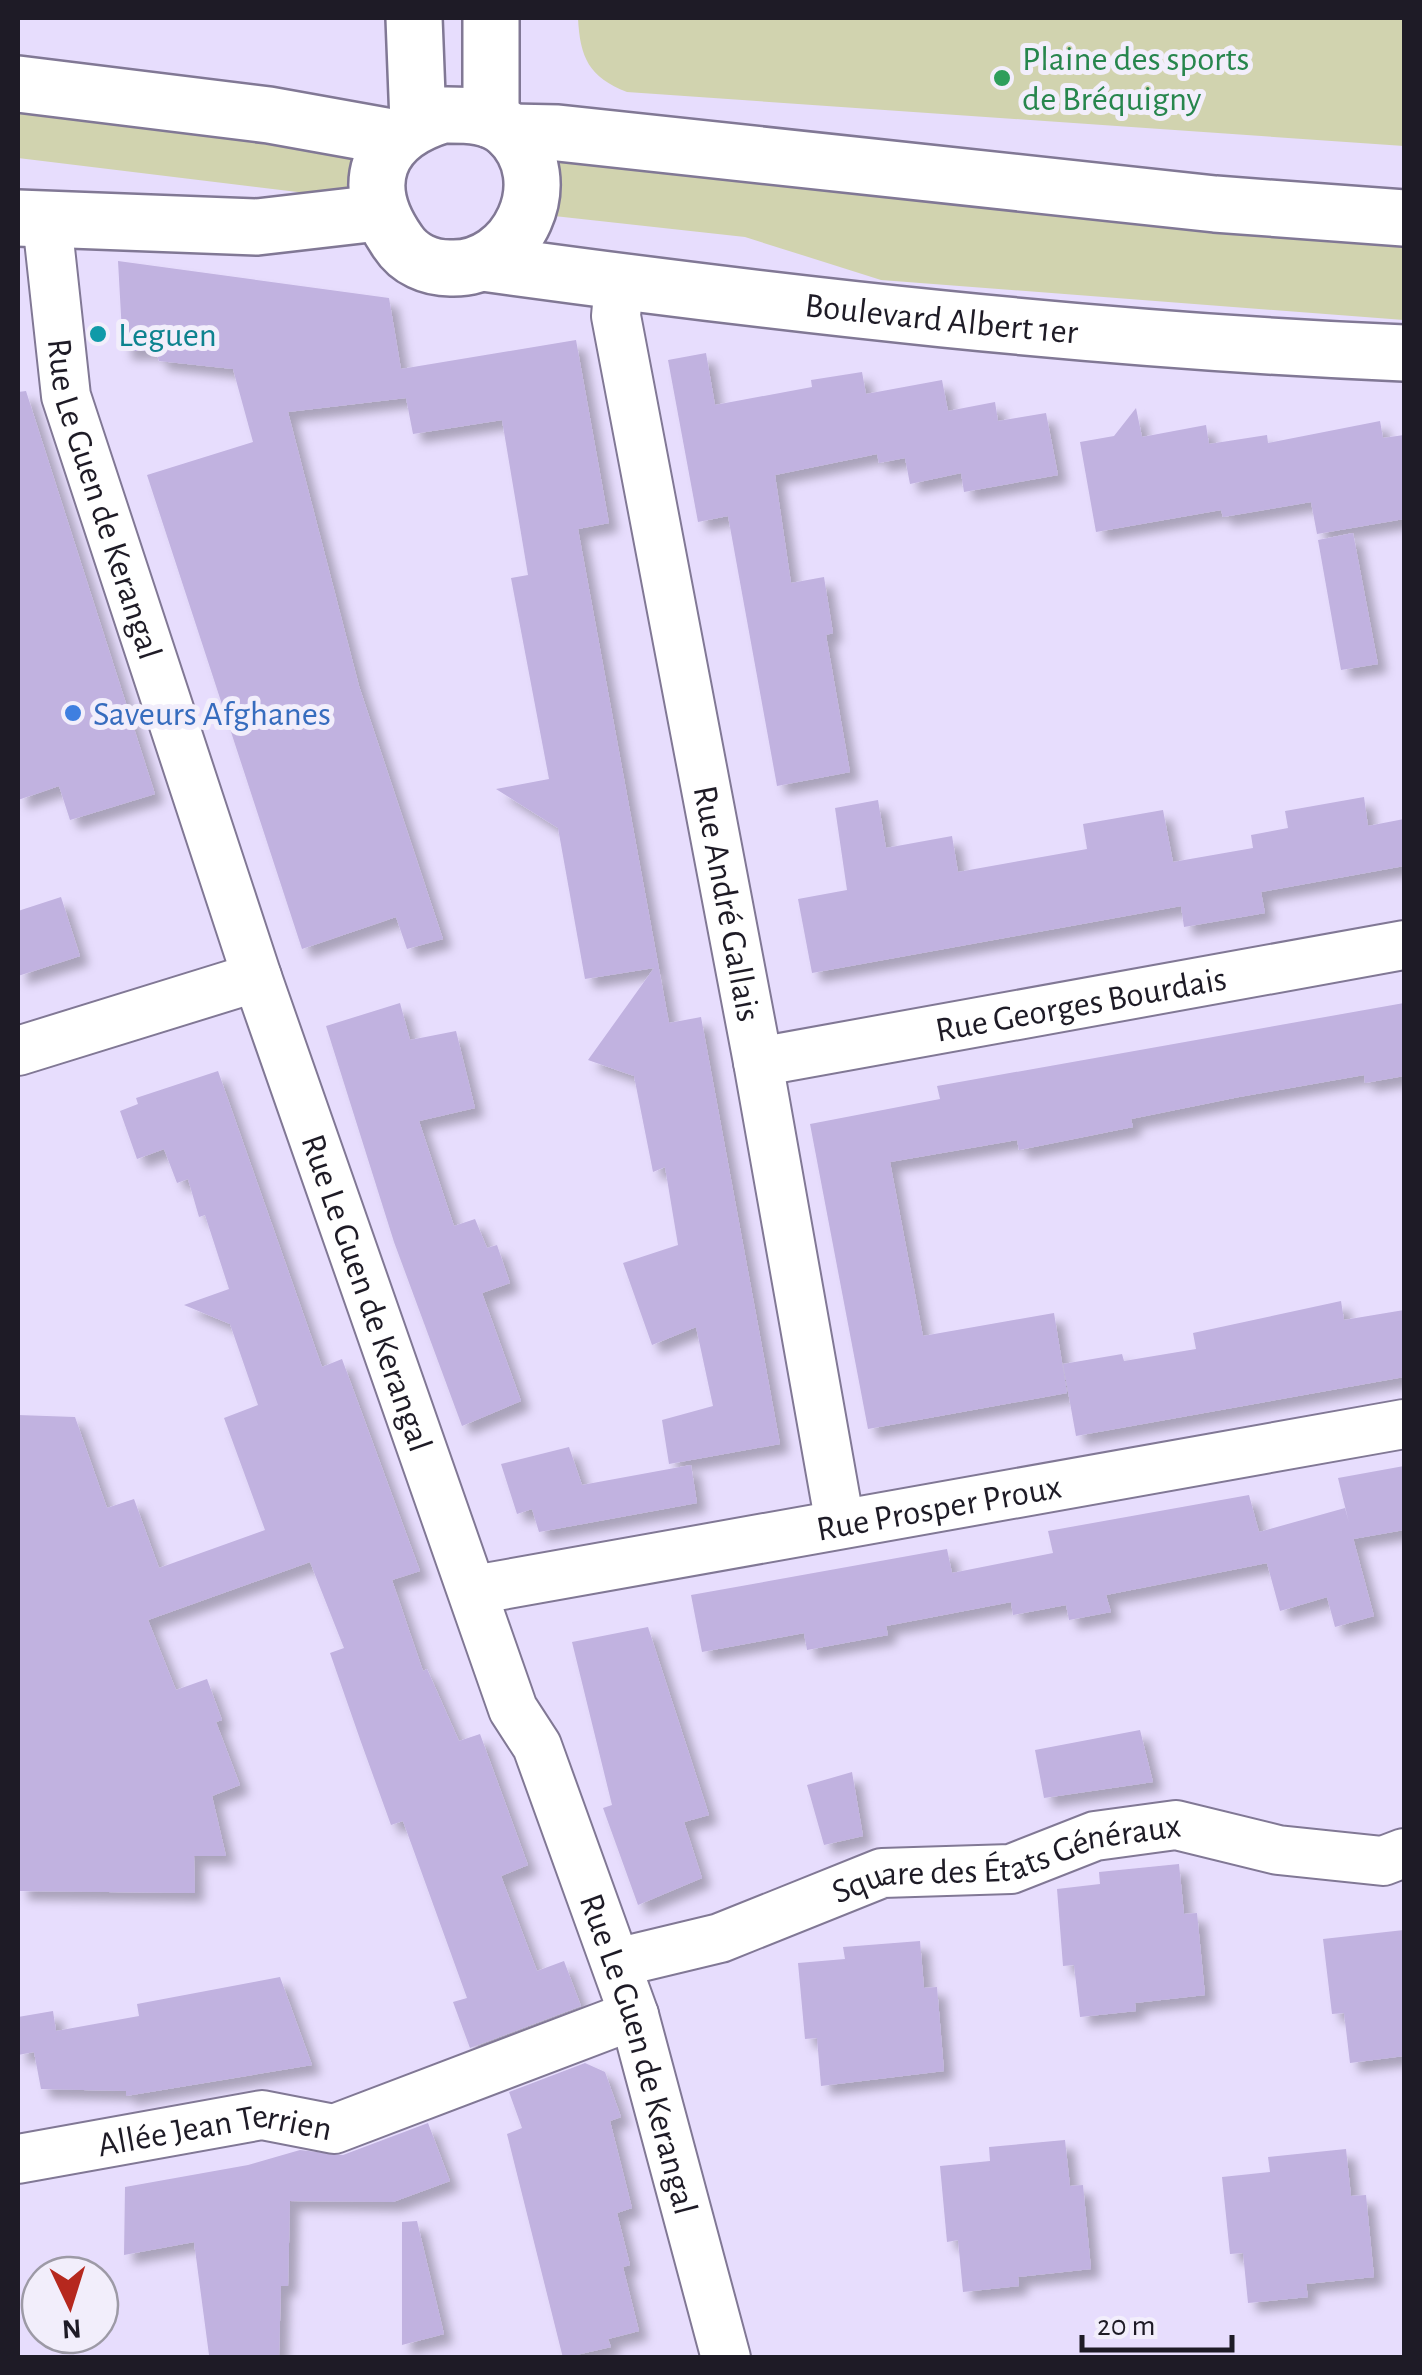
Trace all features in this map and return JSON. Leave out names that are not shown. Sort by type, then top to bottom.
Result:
[{"type":"main road","points":[[407,130],[414,18]]},
{"type":"main road","points":[[483,264],[520,232],[529,210],[531,186],[525,162],[501,126],[492,18]]},
{"type":"main road","points":[[18,84],[407,130]]},
{"type":"main road","points":[[32,219],[258,227],[378,212],[376,186],[382,160],[407,130],[444,115],[558,133],[1215,204],[1404,218]]},
{"type":"main road","name":"Boulevard Albert 1er","points":[[378,212],[404,252],[426,264],[464,269],[483,264],[619,282],[1228,346],[1404,353]]},
{"type":"street","name":"Rue Le Guen de Kerangal","points":[[32,219],[66,396],[257,977],[513,1709],[537,1746],[634,2016],[726,2358]]},
{"type":"street","name":"Rue André Gallais","points":[[619,282],[616,316],[758,1062],[840,1524]]},
{"type":"street","name":"Rue Georges Bourdais","points":[[758,1062],[1404,945]]},
{"type":"street","points":[[18,1052],[257,977]]},
{"type":"street","name":"Rue Prosper Proux","points":[[474,1590],[1404,1424]]},
{"type":"street","name":"Square des États Généraux","points":[[616,1963],[720,1938],[882,1873],[1012,1868],[1111,1834],[1176,1826],[1278,1850],[1383,1861],[1404,1853]]},
{"type":"street","name":"Allée Jean Terrien","points":[[18,2159],[262,2116],[334,2129],[634,2016]]},
{"type":"green space","name":"Plaine des sports de Bréquigny","points":[[578,18],[1404,18],[1404,146],[627,92],[604,80],[589,64],[581,44]]},
{"type":"green space","points":[[18,102],[383,147],[372,201],[18,158]]},
{"type":"green space","points":[[544,155],[1404,242],[1404,320],[881,280],[745,237],[545,215]]},
{"type":"building","points":[[118,261],[389,298],[401,369],[576,340],[609,523],[578,529],[669,1023],[701,1017],[780,1444],[669,1464],[662,1420],[713,1406],[696,1327],[652,1345],[623,1263],[678,1245],[665,1167],[653,1172],[634,1076],[588,1060],[654,968],[585,979],[558,828],[496,789],[549,779],[511,578],[528,575],[502,420],[413,434],[406,398],[288,412],[359,686],[443,939],[407,949],[396,917],[302,949],[147,475],[253,442],[233,369],[159,361],[156,351],[123,351]]},
{"type":"building","points":[[706,353],[715,405],[812,387],[811,380],[862,372],[866,394],[942,380],[948,411],[995,402],[998,421],[1046,413],[1058,475],[964,492],[961,473],[910,484],[905,458],[879,463],[877,454],[775,475],[791,583],[824,577],[833,633],[826,635],[850,772],[777,786],[728,516],[698,522],[668,360]]},
{"type":"building","points":[[26,391],[155,794],[70,820],[59,786],[18,800],[18,392]]},
{"type":"building","points":[[1136,408],[1142,437],[1206,425],[1209,444],[1267,435],[1268,443],[1380,421],[1383,438],[1404,435],[1404,519],[1317,534],[1311,502],[1223,517],[1221,510],[1096,532],[1080,442],[1114,436]]},
{"type":"building","points":[[1353,533],[1378,664],[1341,670],[1318,540]]},
{"type":"building","points":[[1364,797],[1368,826],[1404,819],[1404,866],[1261,892],[1265,913],[1184,927],[1181,906],[812,973],[798,899],[847,890],[835,808],[878,800],[886,848],[952,836],[958,872],[1087,849],[1083,824],[1163,810],[1173,862],[1253,848],[1251,835],[1288,828],[1285,811]]},
{"type":"building","points":[[61,897],[80,956],[18,976],[18,911]]},
{"type":"building","points":[[400,1003],[410,1040],[456,1031],[475,1108],[419,1121],[454,1226],[475,1219],[487,1248],[497,1245],[510,1283],[482,1293],[521,1401],[462,1426],[394,1242],[326,1026]]},
{"type":"building","points":[[1404,1003],[1404,1076],[1365,1083],[1364,1075],[1239,1097],[1131,1119],[1133,1127],[1019,1150],[1017,1140],[890,1162],[923,1336],[1054,1313],[1067,1393],[868,1429],[810,1124],[940,1099],[937,1086]]},
{"type":"building","points":[[218,1071],[322,1367],[342,1359],[420,1571],[392,1580],[423,1671],[427,1669],[459,1741],[480,1734],[528,1865],[501,1876],[537,1971],[564,1961],[581,2006],[470,2048],[453,2002],[467,1998],[403,1821],[391,1825],[361,1742],[330,1653],[344,1648],[310,1562],[148,1620],[176,1690],[207,1679],[222,1720],[216,1722],[240,1785],[212,1796],[226,1856],[194,1856],[195,1893],[19,1891],[18,1415],[75,1417],[107,1508],[134,1499],[159,1568],[265,1530],[224,1418],[258,1405],[230,1324],[184,1305],[229,1289],[205,1215],[199,1217],[188,1179],[177,1183],[164,1149],[137,1159],[120,1111],[138,1104],[136,1098]]},
{"type":"building","points":[[1341,1301],[1344,1320],[1404,1310],[1404,1377],[1076,1436],[1063,1364],[1122,1354],[1124,1361],[1196,1349],[1193,1333]]},
{"type":"building","points":[[569,1447],[582,1485],[691,1465],[697,1503],[539,1532],[532,1509],[517,1514],[501,1464]]},
{"type":"building","points":[[1404,1466],[1404,1530],[1353,1539],[1338,1478]]},
{"type":"building","points":[[1249,1495],[1259,1532],[1345,1508],[1374,1616],[1335,1627],[1327,1597],[1280,1611],[1267,1563],[1106,1595],[1111,1612],[1069,1620],[1066,1605],[1013,1615],[1011,1602],[886,1626],[888,1635],[807,1650],[804,1633],[702,1652],[691,1595],[947,1549],[952,1573],[1053,1553],[1048,1531]]},
{"type":"building","points":[[648,1627],[709,1815],[684,1822],[702,1878],[638,1905],[603,1808],[612,1805],[572,1642]]},
{"type":"building","points":[[1140,1730],[1153,1782],[1044,1798],[1035,1750]]},
{"type":"building","points":[[852,1772],[863,1836],[824,1845],[807,1785]]},
{"type":"building","points":[[1179,1864],[1184,1914],[1197,1913],[1205,1995],[1135,2003],[1136,2011],[1080,2017],[1074,1965],[1063,1966],[1057,1889],[1100,1884],[1099,1872]]},
{"type":"building","points":[[1404,1930],[1404,2056],[1350,2063],[1344,2013],[1332,2014],[1323,1939]]},
{"type":"building","points":[[920,1941],[924,1988],[937,1987],[944,2071],[821,2086],[817,2038],[805,2039],[798,1963],[845,1959],[843,1947]]},
{"type":"building","points":[[280,1977],[312,2065],[126,2096],[126,2091],[41,2089],[34,2052],[18,2055],[18,2017],[53,2011],[56,2031],[139,2016],[137,2004]]},
{"type":"building","points":[[585,2063],[605,2072],[621,2117],[610,2121],[632,2208],[617,2213],[630,2265],[623,2267],[639,2331],[608,2339],[611,2347],[563,2358],[507,2134],[522,2128],[509,2092]]},
{"type":"building","points":[[428,2123],[450,2181],[393,2202],[290,2201],[288,2286],[281,2286],[279,2357],[209,2355],[194,2242],[124,2255],[125,2187],[248,2165],[300,2150],[343,2155]]},
{"type":"building","points":[[1065,2140],[1070,2186],[1083,2185],[1091,2269],[1018,2277],[1019,2286],[963,2292],[958,2240],[947,2242],[940,2166],[990,2161],[989,2147]]},
{"type":"building","points":[[1346,2149],[1351,2196],[1366,2195],[1374,2277],[1306,2284],[1308,2297],[1248,2303],[1243,2253],[1230,2254],[1222,2177],[1270,2172],[1268,2157]]},
{"type":"building","points":[[417,2221],[444,2334],[402,2345],[402,2222]]},
{"type":"place","name":"Plaine des sports de Bréquigny","points":[[1002,78]]},
{"type":"place","name":"Leguen","points":[[98,334]]},
{"type":"place","name":"Saveurs Afghanes","points":[[73,713]]}]
